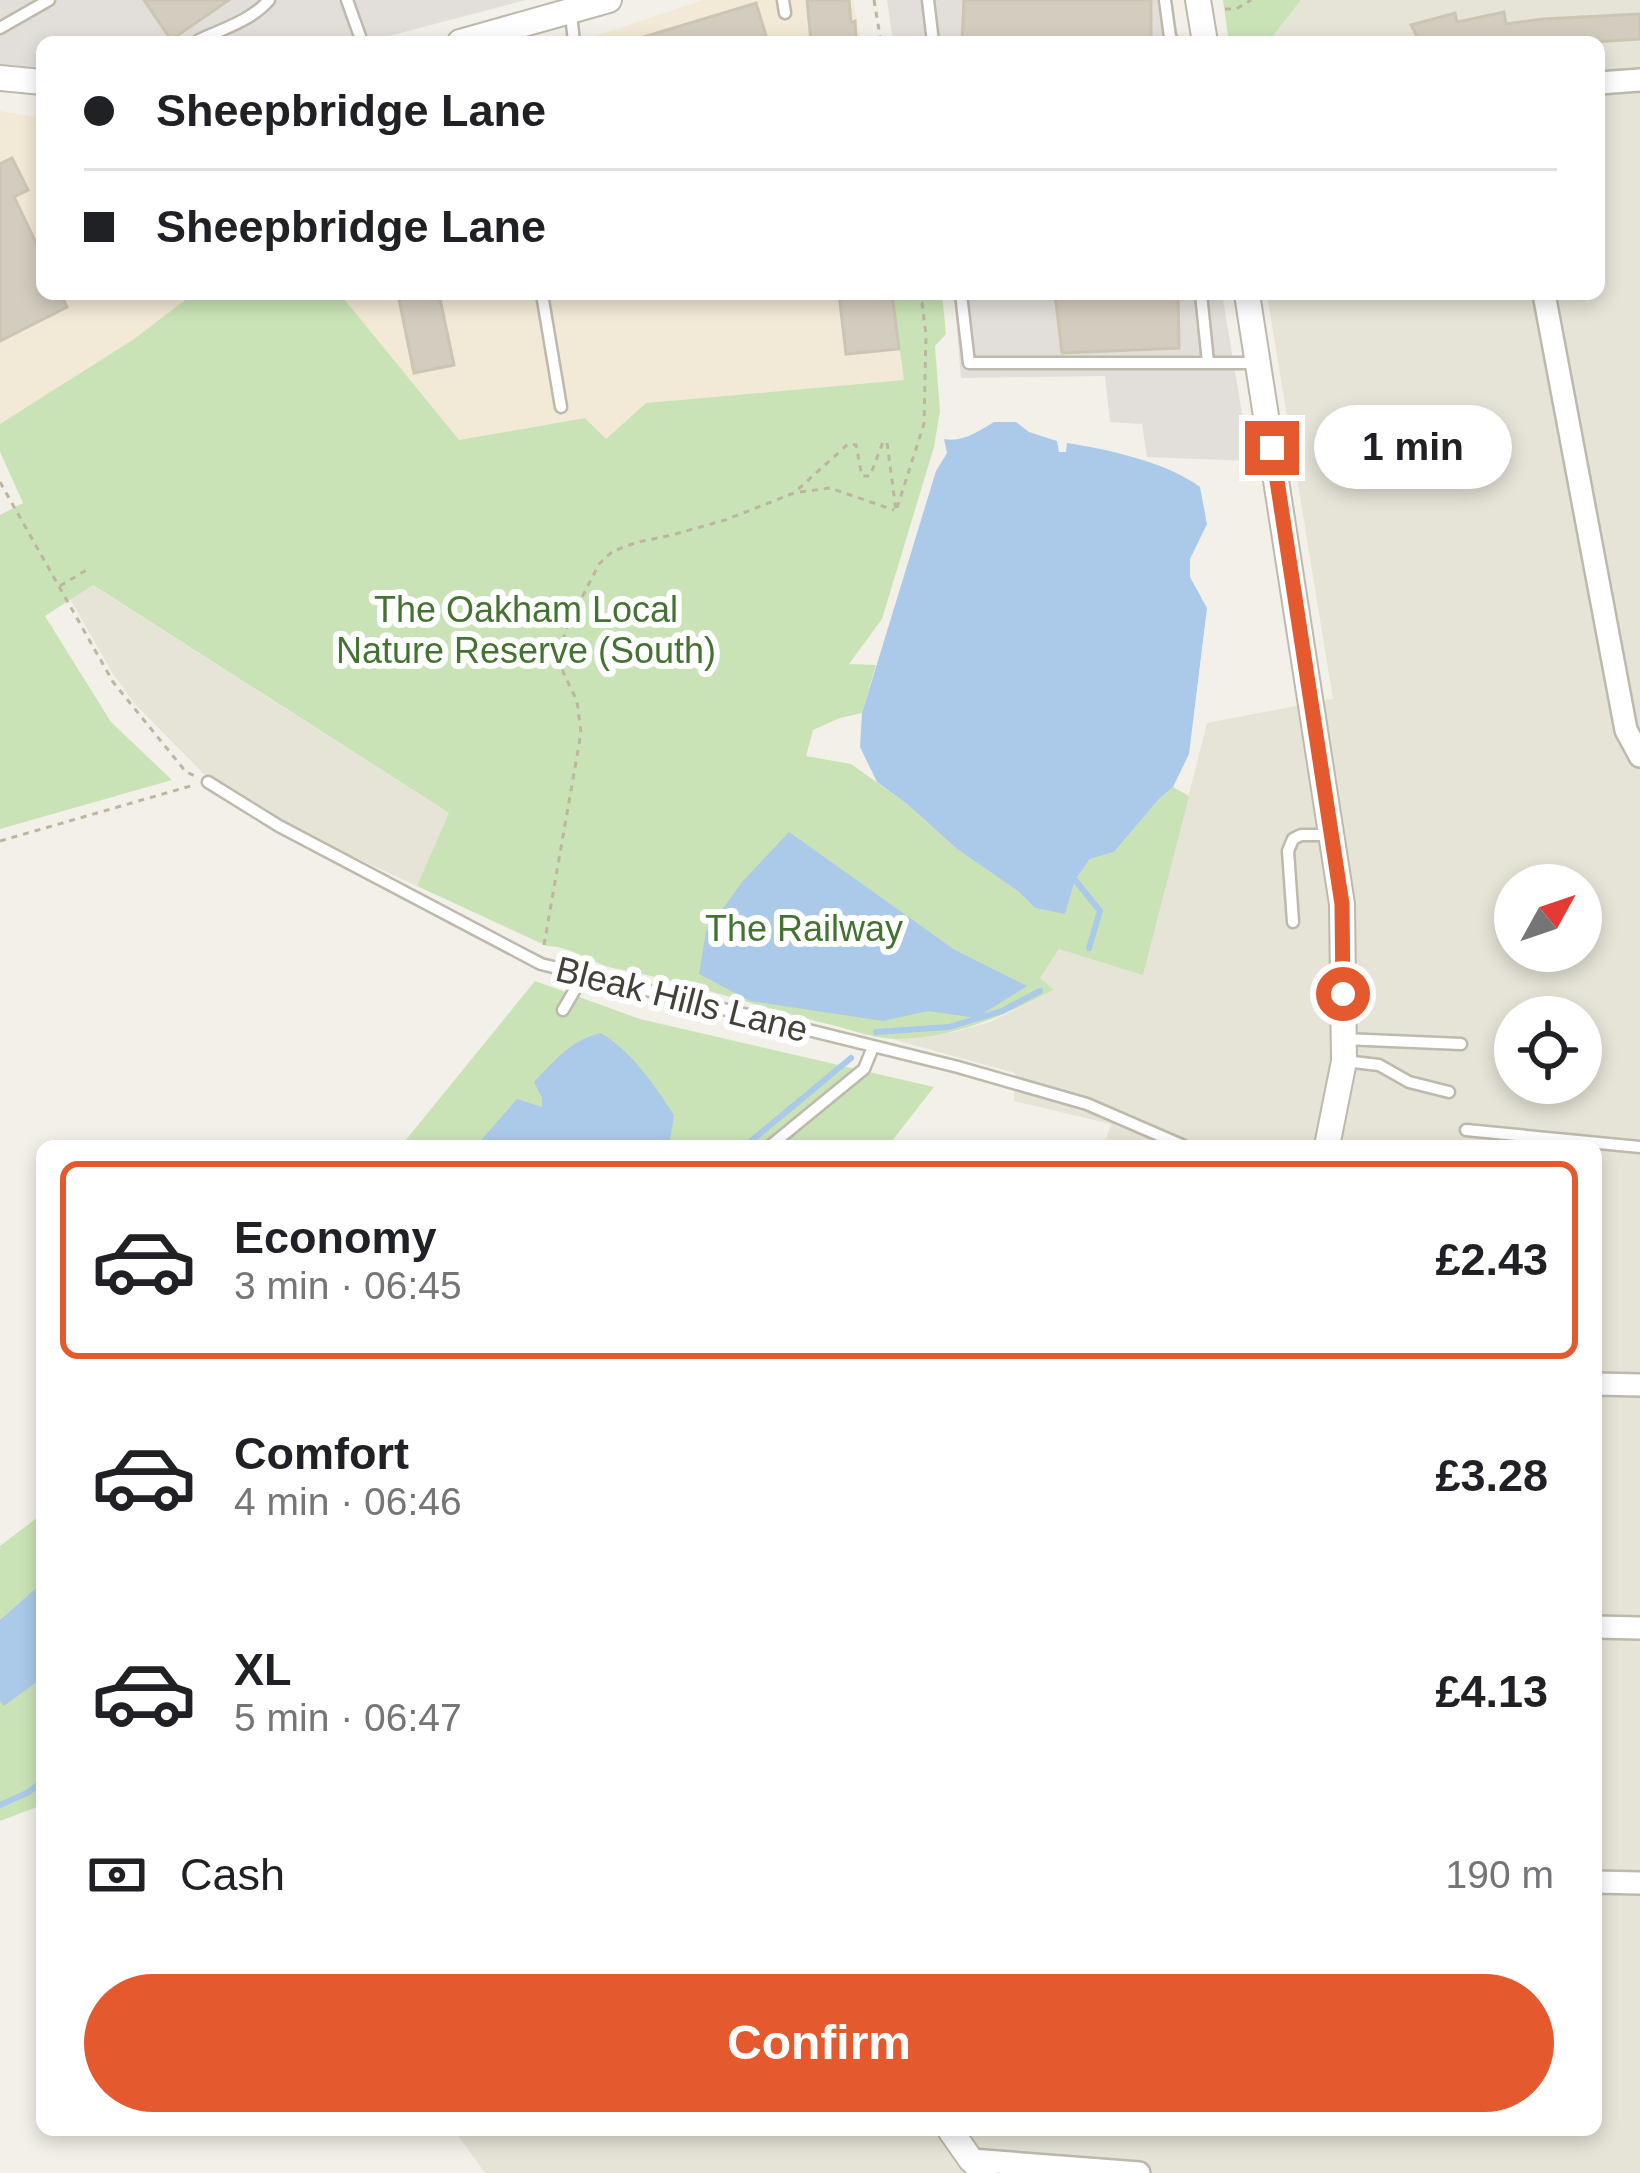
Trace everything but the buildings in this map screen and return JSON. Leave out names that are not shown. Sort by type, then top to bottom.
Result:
[{"type":"street","points":[[481,36],[609,0]]},
{"type":"street","points":[[1198,4],[1204,36]]},
{"type":"street","points":[[0,78],[36,81]]},
{"type":"street","points":[[1605,83],[1640,80]]},
{"type":"street","points":[[1248,300],[1342,904],[1344,1050],[1328,1140]]},
{"type":"street","points":[[1545,300],[1626,730],[1640,756]]},
{"type":"street","points":[[1602,1384],[1640,1385]]},
{"type":"street","points":[[1602,1627],[1640,1628]]},
{"type":"street","points":[[1602,1882],[1640,1883]]},
{"type":"street","points":[[955,2136],[978,2166],[1138,2173]]},
{"type":"lane","points":[[0,28],[49,0]]},
{"type":"lane","points":[[208,36],[245,19],[268,0]]},
{"type":"lane","points":[[347,0],[360,36]]},
{"type":"lane","points":[[928,0],[932,36]]},
{"type":"lane","points":[[1165,0],[1170,36]]},
{"type":"lane","points":[[571,11],[573,36]]},
{"type":"lane","points":[[543,300],[561,407]]},
{"type":"lane","points":[[962,300],[969,363],[1259,363]]},
{"type":"lane","points":[[1202,300],[1208,362]]},
{"type":"lane","name":"Bleak Hills Lane","points":[[208,782],[280,826],[541,964],[958,1066],[1087,1104],[1170,1140]]},
{"type":"lane","points":[[1292,922],[1288,851],[1293,839],[1331,835]]},
{"type":"lane","points":[[562,1010],[584,974]]},
{"type":"lane","points":[[1344,1050],[1461,1044]]},
{"type":"lane","points":[[777,1140],[862,1070],[873,1047]]},
{"type":"lane","points":[[1344,1050],[1409,1082],[1449,1092]]},
{"type":"lane","points":[[1466,1130],[1568,1140]]},
{"type":"lane","points":[[1602,1143],[1640,1147]]},
{"type":"path","points":[[874,0],[880,36]]},
{"type":"path","points":[[1198,4],[1236,9],[1251,0]]},
{"type":"path","points":[[896,511],[924,424],[926,335],[922,300]]},
{"type":"path","points":[[794,494],[848,444],[856,445],[862,476],[870,476],[887,442],[896,511]]},
{"type":"path","points":[[0,482],[113,682],[186,772],[208,782]]},
{"type":"path","points":[[541,964],[581,733],[578,701],[563,671],[560,649],[599,564],[613,551],[638,542],[725,520],[794,494],[830,488],[896,511]]},
{"type":"path","points":[[58,587],[88,569]]},
{"type":"path","points":[[0,841],[208,782]]},
{"type":"shaded area","points":[[0,0],[526,0],[389,36],[36,36],[36,67],[0,64]]},
{"type":"shaded area","points":[[703,0],[853,0],[860,36],[596,36]]},
{"type":"shaded area","points":[[887,0],[1172,0],[1178,36],[892,36]]},
{"type":"shaded area","points":[[1301,0],[1640,0],[1640,2173],[485,2173],[458,2136],[1602,2136],[1602,1140],[1106,1140],[1111,1124],[1014,1101],[1015,1073],[892,1039],[955,1032],[990,1022],[1053,991],[1040,978],[1059,949],[1143,974],[1207,723],[1333,699],[1268,300],[1605,300],[1605,36],[1273,36]]},
{"type":"shaded area","points":[[0,111],[36,117],[36,300],[185,300],[134,339],[0,424]]},
{"type":"shaded area","points":[[345,300],[893,300],[905,380],[646,403],[606,439],[585,418],[458,440]]},
{"type":"shaded area","points":[[954,300],[1223,300],[1250,461],[1147,457],[1142,424],[1110,422],[1105,376],[961,378]]},
{"type":"shaded area","points":[[92,585],[450,814],[417,886],[284,824],[204,774],[135,704],[113,674],[70,599]]},
{"type":"green space","points":[[1223,0],[1301,0],[1273,36],[1228,36]]},
{"type":"green space","name":"The Oakham Local Nature Reserve (South)","points":[[185,300],[345,300],[459,440],[585,418],[606,439],[646,403],[904,380],[893,300],[943,300],[946,334],[935,346],[940,411],[934,447],[882,619],[849,664],[876,665],[862,713],[813,730],[806,756],[851,764],[1035,908],[1065,913],[1075,880],[1090,859],[1114,852],[1173,787],[1189,796],[1143,975],[1059,949],[1040,978],[1054,990],[959,1030],[896,1039],[608,967],[547,946],[417,886],[449,813],[93,585],[45,616],[111,722],[172,780],[0,829],[0,515],[23,503],[0,452],[0,424],[134,339]]},
{"type":"green space","points":[[535,981],[640,1019],[934,1087],[893,1140],[406,1140]]},
{"type":"green space","points":[[36,1519],[36,1807],[0,1821],[0,1546]]},
{"type":"water","points":[[994,422],[1016,422],[1029,432],[1057,441],[1059,452],[1066,452],[1067,443],[1083,446],[1137,458],[1187,478],[1200,487],[1207,524],[1190,559],[1190,577],[1207,608],[1189,754],[1173,787],[1114,852],[1090,859],[1075,880],[1065,914],[1035,908],[957,849],[877,782],[860,747],[862,713],[936,471],[947,453],[944,439],[964,438]]},
{"type":"water","name":"The Railway","points":[[789,832],[955,950],[1027,986],[976,1018],[928,1011],[883,1021],[750,1001],[699,974],[706,932],[742,882]]},
{"type":"water","points":[[601,1033],[613,1041],[650,1081],[674,1115],[670,1140],[481,1140],[517,1099],[542,1107],[534,1082],[572,1046]]},
{"type":"water","points":[[36,1588],[36,1682],[4,1706],[0,1701],[0,1620]]},
{"type":"waterway","points":[[1075,880],[1100,911],[1089,948]]},
{"type":"waterway","points":[[876,1032],[949,1027],[1002,1011],[1040,991]]},
{"type":"waterway","points":[[752,1140],[851,1058]]},
{"type":"waterway","points":[[0,1805],[36,1786]]},
{"type":"route","points":[[1272,448],[1342,904],[1343,994]]}]
